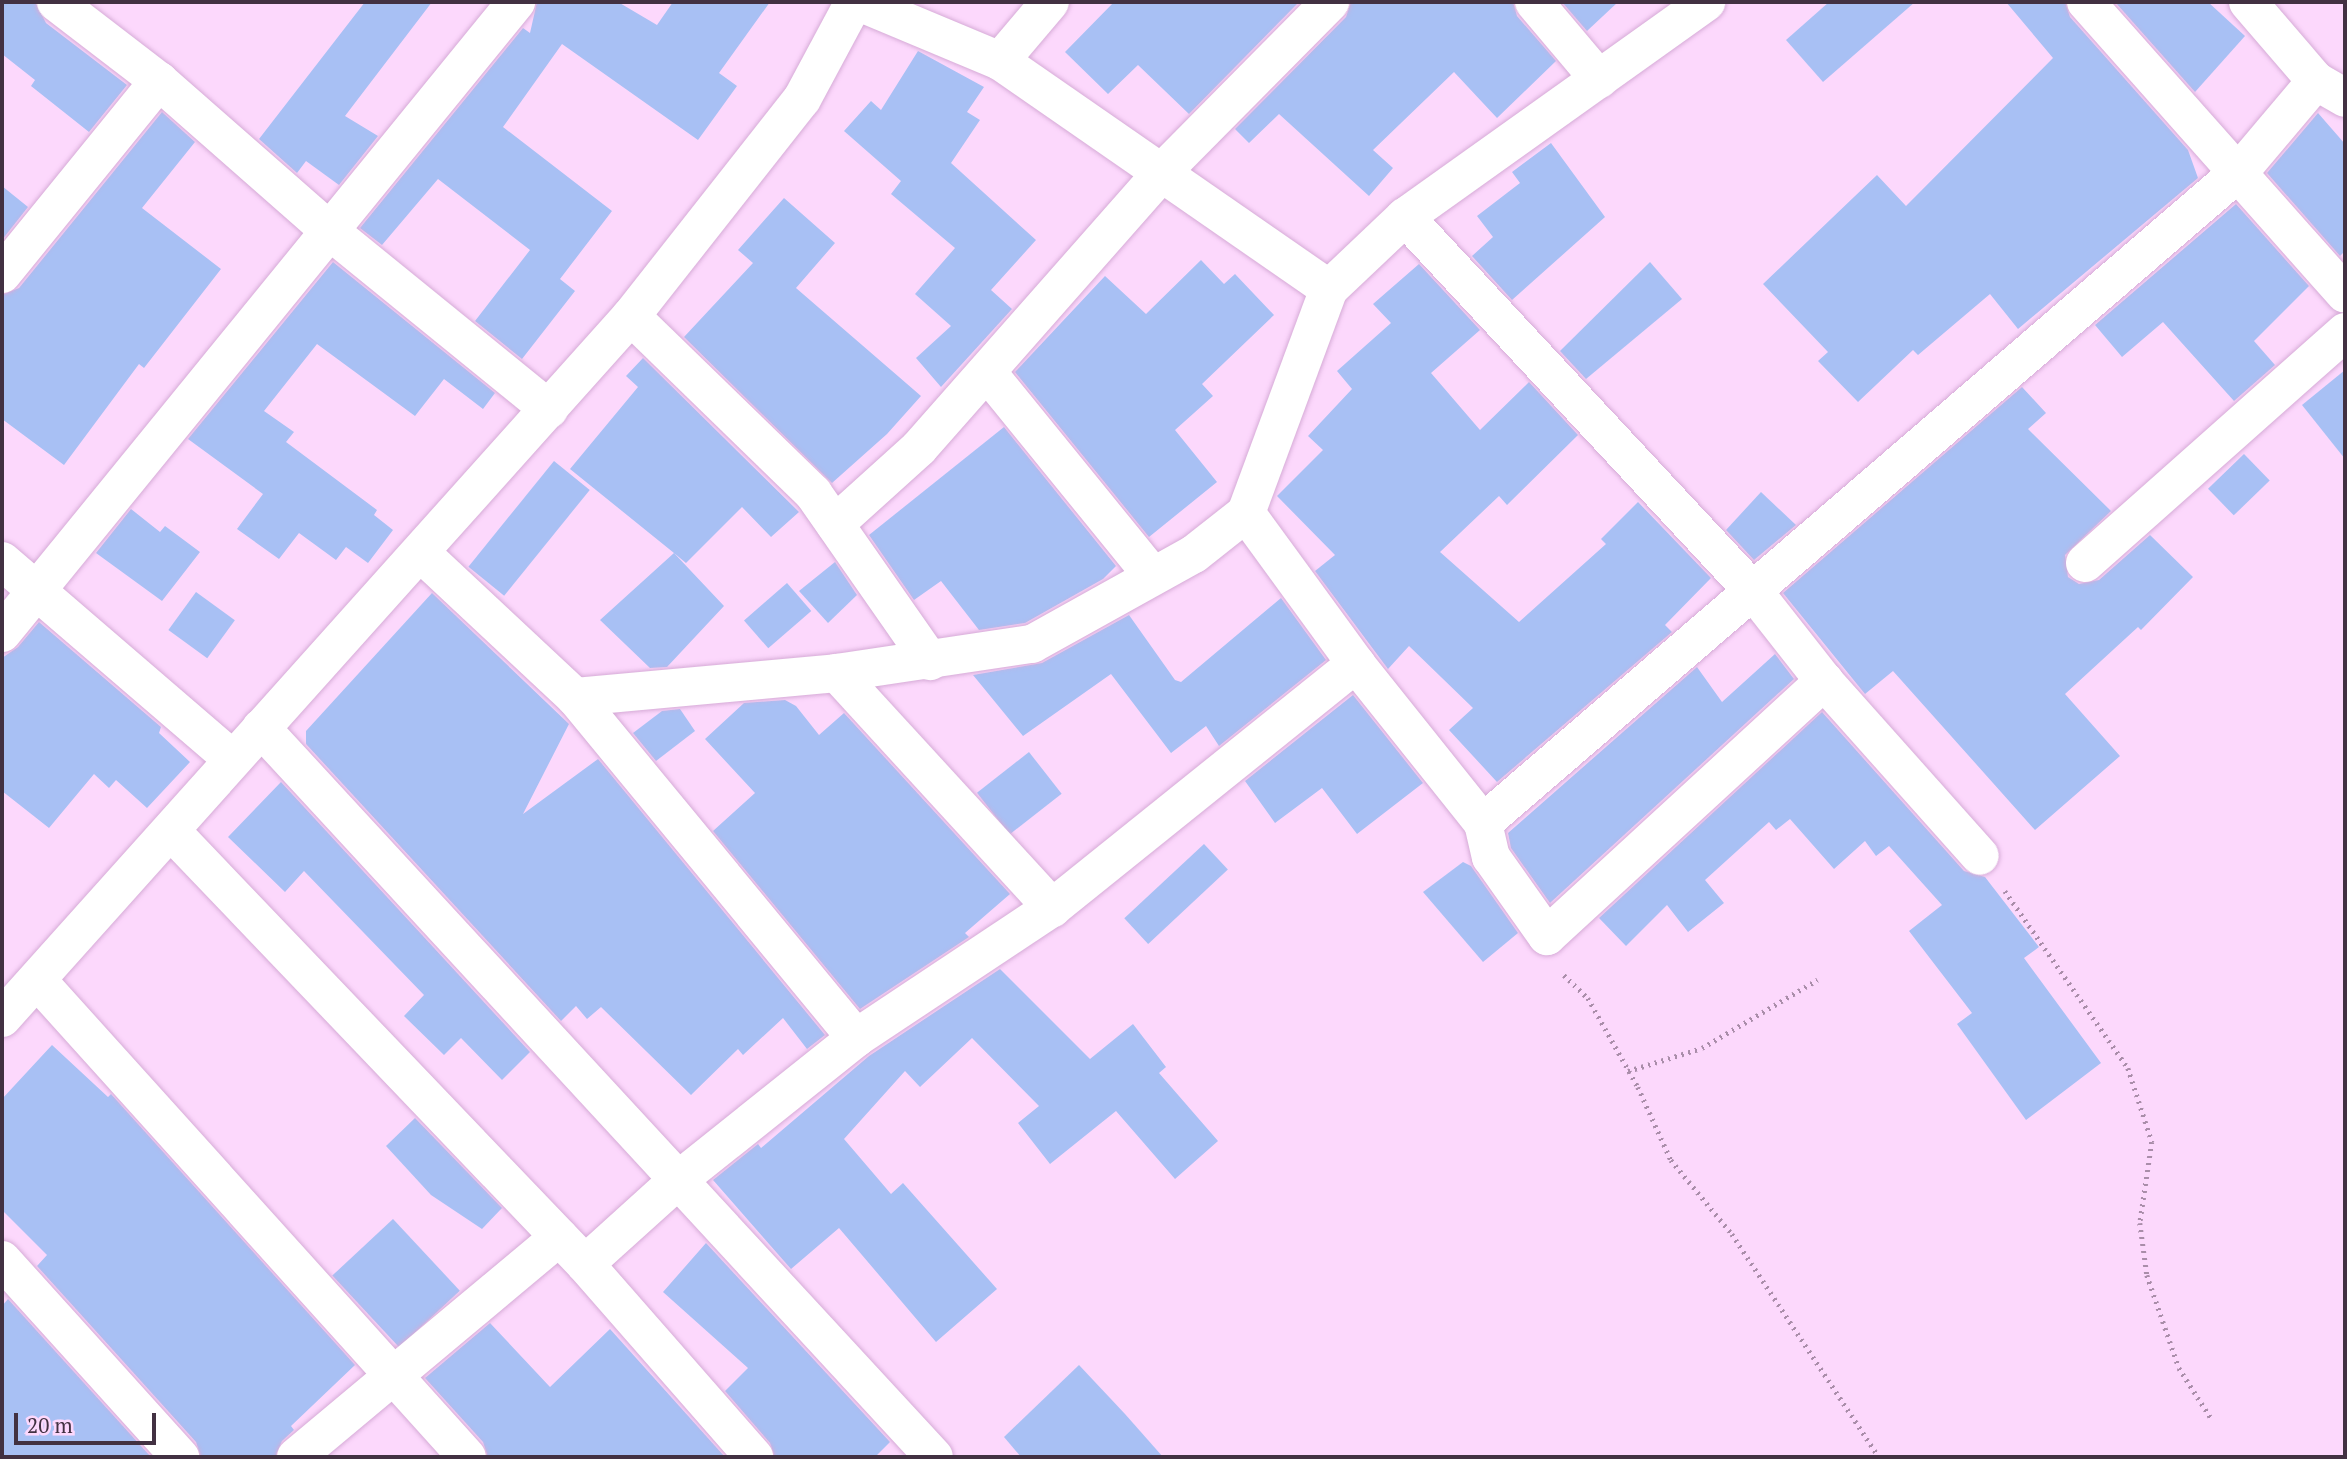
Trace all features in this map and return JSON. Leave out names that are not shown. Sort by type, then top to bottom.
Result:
[{"type":"street","points":[[56,2],[159,81],[331,232],[549,409]]},
{"type":"street","points":[[2,633],[516,2]]},
{"type":"street","points":[[2,1018],[631,316],[802,99],[856,2],[1000,61],[1329,289]]},
{"type":"street","points":[[1000,61],[1051,2]]},
{"type":"street","points":[[835,524],[919,447],[1162,172],[1330,2]]},
{"type":"street","points":[[1534,2],[1599,79]]},
{"type":"street","points":[[575,697],[837,673],[930,662],[1032,645],[1152,575],[1194,554],[1246,513],[1329,289],[1405,217],[1706,2]]},
{"type":"street","points":[[2086,2],[2240,171],[2345,294]]},
{"type":"street","points":[[1483,823],[1754,592],[2331,90],[2248,2]]},
{"type":"street","points":[[2,274],[159,81]]},
{"type":"street","points":[[1405,217],[1754,592],[1824,681],[1980,856]]},
{"type":"street","points":[[631,316],[755,432],[835,524],[930,662]]},
{"type":"street","points":[[2085,563],[2345,332]]},
{"type":"street","points":[[987,372],[1152,575]]},
{"type":"street","points":[[1246,513],[1356,664],[1483,823],[1491,858],[1547,936],[1824,681]]},
{"type":"street","points":[[421,553],[575,697],[856,1038]]},
{"type":"street","points":[[2,561],[232,759]]},
{"type":"street","points":[[585,1264],[677,1181],[856,1038],[1052,908],[1356,664]]},
{"type":"street","points":[[837,673],[1052,908]]},
{"type":"street","points":[[261,728],[925,1454]]},
{"type":"street","points":[[171,831],[585,1264],[754,1457]]},
{"type":"street","points":[[37,980],[467,1457]]},
{"type":"street","points":[[296,1457],[393,1373],[559,1237]]},
{"type":"street","points":[[2,1260],[180,1457]]},
{"type":"path","points":[[1980,856],[2128,1068],[2152,1142],[2140,1223],[2147,1275],[2179,1368],[2211,1418]]},
{"type":"path","points":[[1547,936],[1545,950],[1588,998],[1671,1160],[1732,1234],[1879,1457]]},
{"type":"path","points":[[1628,1072],[1702,1048],[1818,979]]},
{"type":"building","points":[[2,2],[35,2],[46,23],[127,85],[89,132],[31,86],[35,80],[2,54]]},
{"type":"building","points":[[365,2],[432,2],[345,116],[378,136],[339,185],[306,161],[297,173],[259,139]]},
{"type":"building","points":[[537,2],[618,2],[657,25],[673,2],[770,2],[719,73],[737,86],[698,140],[562,44],[503,127],[612,211],[560,279],[575,291],[522,359],[475,321],[530,250],[438,179],[382,245],[360,228],[523,28],[530,33]]},
{"type":"building","points":[[1114,2],[1299,2],[1189,114],[1138,65],[1108,94],[1065,52]]},
{"type":"building","points":[[1351,2],[1513,2],[1517,16],[1556,61],[1497,118],[1454,72],[1373,150],[1393,168],[1369,196],[1279,114],[1249,143],[1235,129],[1346,17]]},
{"type":"building","points":[[1562,2],[1618,2],[1587,31]]},
{"type":"building","points":[[1829,2],[1915,2],[1823,82],[1786,40]]},
{"type":"building","points":[[2006,2],[2065,2],[2070,17],[2188,150],[2198,178],[2018,329],[1990,294],[1918,355],[1913,350],[1858,402],[1818,361],[1828,352],[1763,284],[1877,175],[1906,206],[2053,58]]},
{"type":"building","points":[[2115,2],[2208,2],[2245,36],[2195,92]]},
{"type":"building","points":[[918,51],[984,87],[967,112],[980,120],[951,163],[1036,240],[991,290],[1012,309],[941,387],[916,358],[951,326],[915,294],[955,248],[891,194],[901,181],[844,131],[871,101],[881,110]]},
{"type":"building","points":[[162,112],[195,142],[142,208],[221,269],[144,368],[139,364],[64,465],[2,419],[2,295],[19,288]]},
{"type":"building","points":[[2318,113],[2345,144],[2345,251],[2340,256],[2267,173]]},
{"type":"building","points":[[1551,143],[1605,217],[1512,300],[1472,256],[1493,237],[1477,216],[1520,183],[1512,172]]},
{"type":"building","points":[[2,186],[28,207],[2,240]]},
{"type":"building","points":[[784,198],[835,243],[796,288],[921,396],[887,434],[832,483],[684,337],[753,263],[738,250]]},
{"type":"building","points":[[2236,204],[2309,286],[2254,341],[2275,365],[2234,401],[2163,322],[2122,357],[2095,325]]},
{"type":"building","points":[[1201,260],[1224,284],[1235,274],[1274,315],[1202,384],[1213,396],[1175,430],[1217,482],[1149,537],[1015,372],[1105,276],[1146,314]]},
{"type":"building","points":[[333,262],[495,393],[483,409],[444,379],[415,416],[317,344],[264,411],[294,432],[286,442],[377,510],[374,515],[393,530],[368,563],[346,547],[336,560],[299,533],[279,559],[237,529],[263,494],[188,439]]},
{"type":"building","points":[[1650,262],[1682,299],[1586,379],[1560,351]]},
{"type":"building","points":[[1419,264],[1480,330],[1431,373],[1480,430],[1529,382],[1578,435],[1507,505],[1499,496],[1440,552],[1519,622],[1606,544],[1601,539],[1638,502],[1711,578],[1665,625],[1672,632],[1497,782],[1449,730],[1473,708],[1409,646],[1388,669],[1315,571],[1335,555],[1277,496],[1323,450],[1308,436],[1352,389],[1337,371],[1391,323],[1373,304]]},
{"type":"building","points":[[643,358],[799,512],[771,537],[742,507],[686,563],[570,469],[638,387],[626,376]]},
{"type":"building","points":[[2345,370],[2345,459],[2302,405]]},
{"type":"building","points":[[2022,387],[2046,413],[2028,429],[2111,511],[2065,555],[2068,577],[2079,584],[2099,580],[2150,535],[2193,577],[2141,630],[2138,627],[2065,694],[2120,756],[2035,830],[1893,671],[1865,694],[1783,593]]},
{"type":"building","points":[[1004,427],[1116,566],[1103,579],[1025,623],[979,630],[941,581],[914,600],[869,535]]},
{"type":"building","points":[[2244,454],[2270,481],[2234,515],[2208,489]]},
{"type":"building","points":[[554,461],[590,490],[504,596],[468,567]]},
{"type":"building","points":[[1761,492],[1796,525],[1754,560],[1726,530]]},
{"type":"building","points":[[131,509],[160,532],[165,526],[200,552],[162,601],[96,553]]},
{"type":"building","points":[[674,553],[724,606],[667,667],[650,668],[600,620]]},
{"type":"building","points":[[835,562],[857,595],[828,623],[799,591]]},
{"type":"building","points":[[787,583],[811,611],[768,648],[744,620]]},
{"type":"building","points":[[196,592],[235,620],[207,658],[168,630]]},
{"type":"building","points":[[432,593],[569,724],[523,814],[598,759],[825,1035],[807,1049],[783,1018],[743,1055],[738,1049],[691,1095],[601,1007],[587,1019],[576,1006],[561,1021],[306,744],[306,731]]},
{"type":"building","points":[[1281,598],[1326,660],[1219,746],[1206,726],[1171,753],[1111,674],[1023,736],[973,675],[1042,663],[1129,615],[1175,680],[1181,682]]},
{"type":"building","points":[[39,622],[161,727],[159,733],[190,762],[147,808],[116,780],[109,788],[94,774],[49,828],[2,791],[2,658],[18,647]]},
{"type":"building","points":[[1775,654],[1794,679],[1550,903],[1511,848],[1508,833],[1697,667],[1722,702]]},
{"type":"building","points":[[1353,695],[1423,783],[1357,834],[1322,788],[1275,823],[1245,781]]},
{"type":"building","points":[[785,700],[796,706],[819,735],[844,713],[1010,894],[965,933],[969,937],[860,1009],[713,831],[755,793],[705,739],[744,703]]},
{"type":"building","points":[[680,709],[695,731],[656,761],[633,733],[662,711]]},
{"type":"building","points":[[1822,712],[1964,871],[1985,877],[2039,947],[2024,958],[2101,1063],[2026,1120],[1957,1024],[1972,1013],[1909,931],[1942,905],[1889,846],[1876,856],[1865,841],[1834,869],[1790,819],[1776,830],[1769,822],[1705,880],[1724,903],[1688,932],[1667,905],[1626,946],[1599,918]]},
{"type":"building","points":[[1029,752],[1062,794],[1010,834],[977,793]]},
{"type":"building","points":[[281,782],[530,1052],[502,1080],[461,1038],[444,1055],[404,1016],[424,995],[304,871],[285,892],[228,837]]},
{"type":"building","points":[[1204,844],[1228,870],[1148,944],[1124,918]]},
{"type":"building","points":[[1463,862],[1471,866],[1518,933],[1483,962],[1423,892]]},
{"type":"building","points":[[1000,969],[1090,1059],[1133,1024],[1166,1067],[1159,1073],[1218,1141],[1175,1179],[1116,1111],[1050,1164],[1018,1123],[1039,1106],[972,1038],[920,1087],[905,1071],[844,1139],[891,1194],[903,1183],[997,1289],[936,1342],[839,1228],[791,1269],[713,1180],[758,1144],[761,1148],[869,1056]]},
{"type":"building","points":[[52,1045],[108,1097],[111,1094],[355,1365],[291,1426],[294,1430],[282,1441],[275,1457],[201,1457],[196,1442],[37,1266],[47,1255],[2,1210],[2,1099]]},
{"type":"building","points":[[415,1118],[502,1208],[482,1229],[431,1195],[386,1146]]},
{"type":"building","points":[[393,1219],[460,1291],[399,1347],[332,1276]]},
{"type":"building","points":[[706,1243],[890,1442],[875,1457],[775,1457],[770,1443],[725,1391],[748,1368],[663,1292]]},
{"type":"building","points":[[8,1299],[151,1457],[2,1457],[2,1306]]},
{"type":"building","points":[[490,1323],[550,1387],[610,1329],[725,1457],[488,1457],[483,1442],[425,1378]]},
{"type":"building","points":[[1079,1365],[1163,1457],[1021,1457],[1004,1437]]}]
